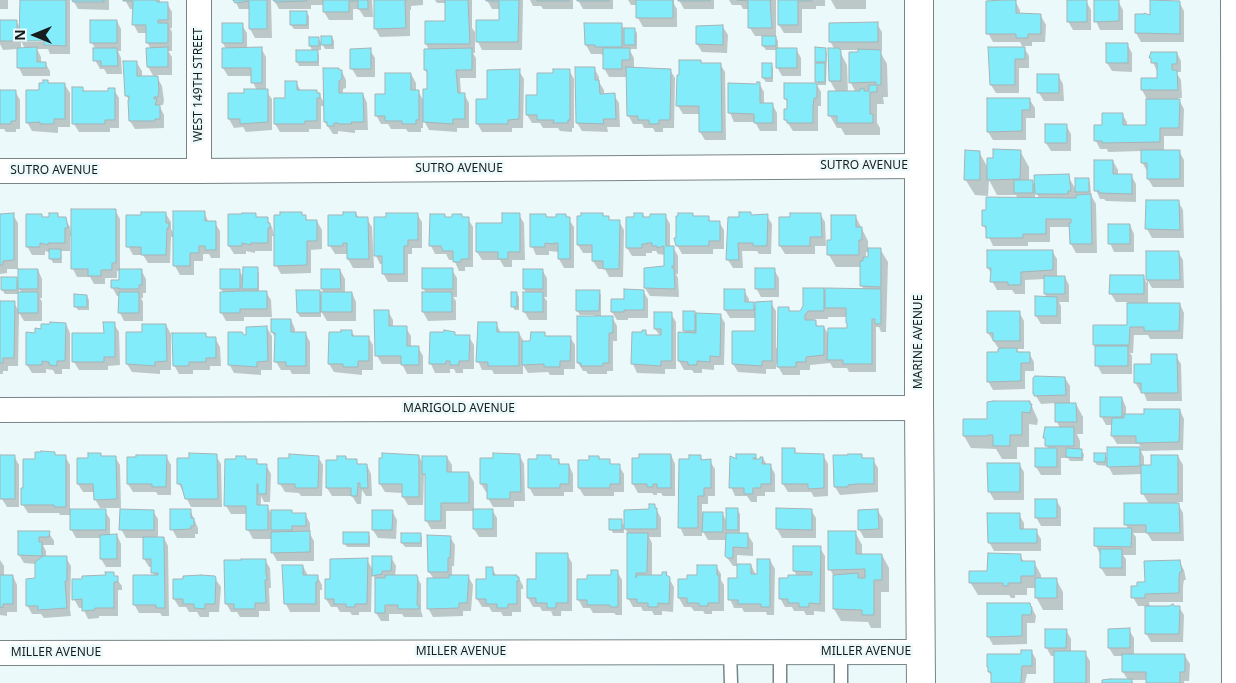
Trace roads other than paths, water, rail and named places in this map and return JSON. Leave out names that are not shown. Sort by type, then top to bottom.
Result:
[{"type":"main road","name":"MARINE AVENUE","points":[[919,0],[921,683]]},
{"type":"street","name":"WEST 149TH STREET","points":[[200,0],[200,171]]},
{"type":"street","points":[[1233,0],[1235,232],[1234,683]]},
{"type":"street","name":"SUTRO AVENUE","points":[[0,171],[919,166]]},
{"type":"street","name":"MARIGOLD AVENUE","points":[[0,410],[919,408]]},
{"type":"street","name":"MILLER AVENUE","points":[[0,653],[921,652]]},
{"type":"lane","points":[[730,652],[731,683]]},
{"type":"lane","points":[[780,652],[780,683]]},
{"type":"lane","points":[[841,652],[841,683]]}]
